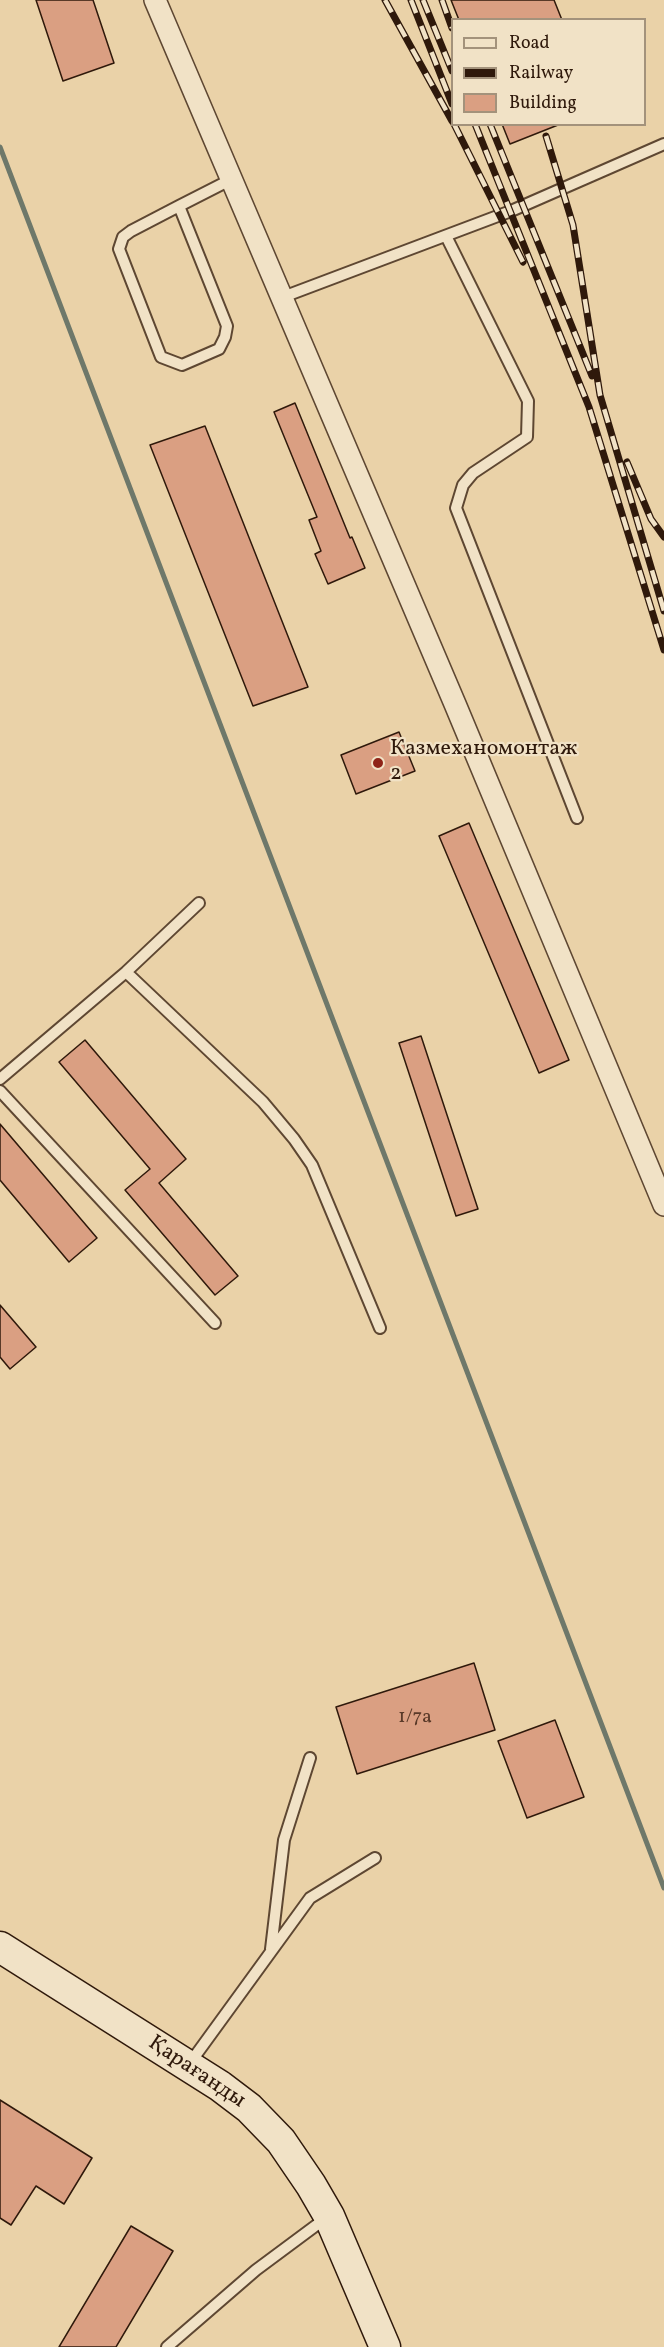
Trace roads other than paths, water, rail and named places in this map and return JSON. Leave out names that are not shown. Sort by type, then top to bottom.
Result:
[{"type":"main road","name":"Қарағанды","points":[[0,1947],[220,2086],[249,2108],[281,2141],[329,2216],[385,2347]]},
{"type":"street","points":[[155,0],[283,297],[664,1205]]},
{"type":"lane","points":[[283,297],[511,212],[664,144]]},
{"type":"lane","points":[[178,206],[227,326],[225,338],[219,349],[182,365],[161,357],[119,249],[123,237],[131,231],[178,206],[232,178]]},
{"type":"lane","points":[[446,236],[528,401],[527,437],[473,473],[463,485],[456,508],[577,818]]},
{"type":"lane","points":[[0,1078],[126,972],[199,903]]},
{"type":"lane","points":[[126,972],[263,1102],[294,1139],[312,1165],[380,1328]]},
{"type":"lane","points":[[0,1091],[215,1323]]},
{"type":"lane","points":[[271,1953],[284,1840],[310,1758]]},
{"type":"lane","points":[[188,2066],[310,1898],[375,1858]]},
{"type":"lane","points":[[167,2347],[256,2270],[329,2216]]},
{"type":"waterway","points":[[0,147],[664,1888]]},
{"type":"railway","points":[[385,0],[451,119]]},
{"type":"railway","points":[[411,0],[451,101]]},
{"type":"railway","points":[[423,0],[451,69]]},
{"type":"railway","points":[[442,0],[451,25]]},
{"type":"railway","points":[[455,126],[523,262]]},
{"type":"railway","points":[[476,126],[589,407],[664,650]]},
{"type":"railway","points":[[491,126],[592,376]]},
{"type":"railway","points":[[546,136],[573,225],[600,395],[664,611]]},
{"type":"railway","points":[[627,462],[651,519],[664,537]]},
{"type":"place","name":"Казмеханомонтаж 2","points":[[378,763]]}]
